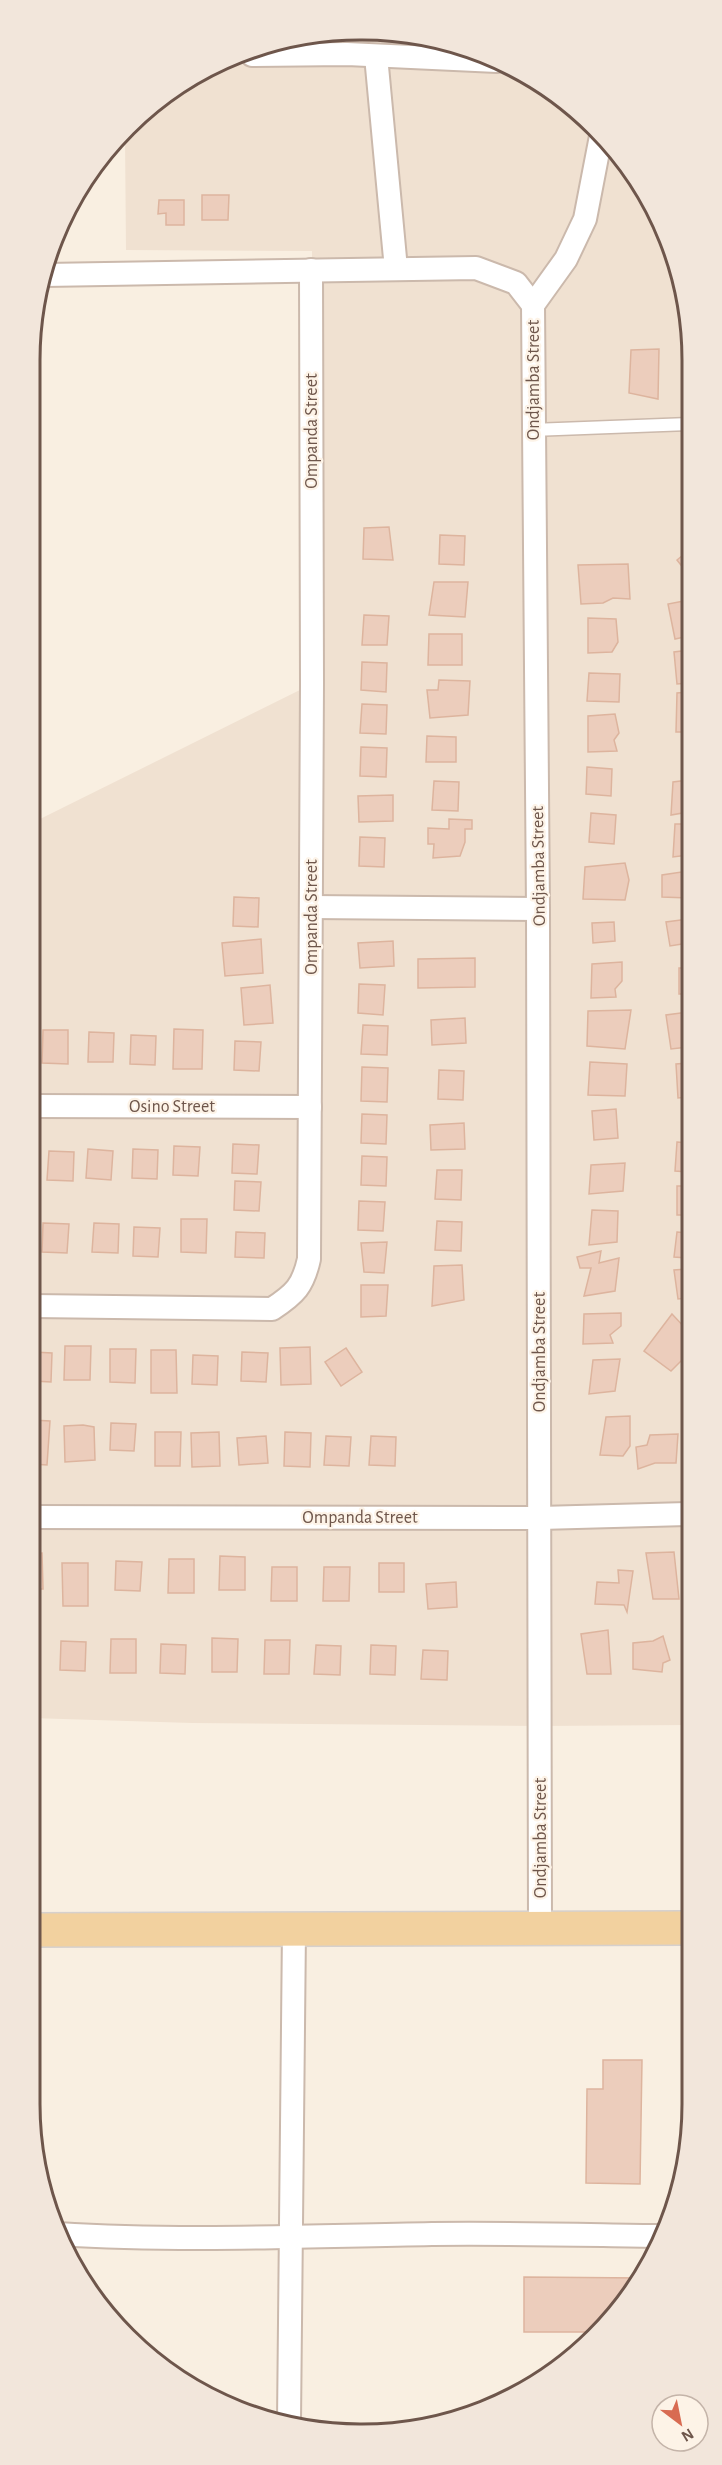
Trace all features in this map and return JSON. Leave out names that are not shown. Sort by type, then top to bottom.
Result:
[{"type":"main road","points":[[40,1930],[682,1928]]},
{"type":"street","points":[[273,53],[348,45],[376,56],[469,60]]},
{"type":"street","points":[[376,56],[396,269]]},
{"type":"street","points":[[533,305],[566,259],[585,219],[599,147]]},
{"type":"street","name":"Ondjamba Street","points":[[52,275],[476,268],[516,283],[533,305],[532,430],[538,909],[540,1928]]},
{"type":"street","name":"Ompanda Street","points":[[40,1306],[272,1309],[291,1297],[304,1280],[309,1259],[310,1107],[310,270]]},
{"type":"street","points":[[311,908],[538,909]]},
{"type":"street","name":"Osino Street","points":[[40,1106],[310,1107]]},
{"type":"street","name":"Ompanda Street","points":[[40,1517],[540,1518],[682,1514]]},
{"type":"street","points":[[289,2416],[294,1929]]},
{"type":"street","points":[[69,2235],[156,2239],[290,2239],[431,2234],[653,2236]]},
{"type":"lane","points":[[532,430],[682,424]]},
{"type":"shaded area","points":[[361,40],[403,43],[444,51],[484,65],[521,83],[539,95],[572,120],[602,150],[639,201],[657,238],[671,278],[679,319],[682,361],[682,1725],[192,1723],[40,1718],[40,819],[312,684],[312,251],[126,250],[125,144],[134,134],[166,107],[201,83],[238,65],[278,51],[319,43]]},
{"type":"building","points":[[202,195],[229,195],[228,220],[202,220]]},
{"type":"building","points":[[159,200],[184,200],[184,225],[166,225],[166,213],[158,214]]},
{"type":"building","points":[[659,349],[658,399],[629,393],[631,350]]},
{"type":"building","points":[[389,527],[393,560],[363,559],[364,528]]},
{"type":"building","points":[[440,535],[465,536],[464,565],[439,564]]},
{"type":"building","points":[[682,556],[682,566],[677,560]]},
{"type":"building","points":[[628,564],[630,599],[613,598],[603,603],[581,604],[578,565]]},
{"type":"building","points":[[434,582],[468,582],[465,617],[429,615]]},
{"type":"building","points":[[682,601],[682,638],[675,639],[668,604]]},
{"type":"building","points":[[364,615],[389,616],[387,645],[362,645]]},
{"type":"building","points":[[588,618],[616,619],[618,642],[612,652],[588,653]]},
{"type":"building","points":[[429,634],[462,634],[462,665],[428,665]]},
{"type":"building","points":[[682,651],[682,684],[677,684],[674,652]]},
{"type":"building","points":[[362,662],[387,663],[386,692],[361,690]]},
{"type":"building","points":[[589,673],[620,674],[619,702],[587,701]]},
{"type":"building","points":[[439,680],[470,681],[468,715],[430,718],[427,690],[438,690]]},
{"type":"building","points":[[677,693],[682,693],[682,732],[676,732]]},
{"type":"building","points":[[362,704],[387,705],[386,734],[360,733]]},
{"type":"building","points":[[615,714],[619,733],[614,740],[617,751],[588,752],[588,716]]},
{"type":"building","points":[[427,736],[456,737],[456,762],[426,762]]},
{"type":"building","points":[[361,747],[387,748],[386,777],[360,776]]},
{"type":"building","points":[[587,767],[612,769],[611,796],[586,794]]},
{"type":"building","points":[[434,781],[459,782],[458,811],[432,810]]},
{"type":"building","points":[[682,781],[682,813],[671,815],[673,782]]},
{"type":"building","points":[[393,795],[393,821],[359,822],[358,796]]},
{"type":"building","points":[[591,813],[616,815],[614,844],[589,842]]},
{"type":"building","points":[[449,819],[472,820],[472,829],[465,829],[465,842],[460,856],[433,858],[434,844],[428,844],[428,828],[449,829]]},
{"type":"building","points":[[675,824],[682,824],[682,856],[673,857]]},
{"type":"building","points":[[360,837],[385,838],[384,867],[359,866]]},
{"type":"building","points":[[625,863],[629,880],[625,900],[583,899],[585,867]]},
{"type":"building","points":[[682,872],[682,898],[662,897],[662,875]]},
{"type":"building","points":[[234,897],[259,898],[258,927],[233,926]]},
{"type":"building","points":[[682,920],[682,944],[670,946],[666,922]]},
{"type":"building","points":[[614,922],[615,941],[593,943],[592,923]]},
{"type":"building","points":[[261,939],[263,973],[225,976],[222,943]]},
{"type":"building","points":[[393,941],[394,966],[360,968],[358,943]]},
{"type":"building","points":[[475,958],[475,987],[418,988],[418,959]]},
{"type":"building","points":[[622,962],[622,981],[615,989],[616,997],[591,998],[592,964]]},
{"type":"building","points":[[679,968],[682,968],[682,994],[679,994]]},
{"type":"building","points":[[359,984],[385,985],[383,1015],[358,1013]]},
{"type":"building","points":[[270,985],[273,1023],[244,1025],[241,988]]},
{"type":"building","points":[[631,1010],[625,1049],[587,1046],[588,1011]]},
{"type":"building","points":[[682,1013],[682,1048],[671,1049],[666,1015]]},
{"type":"building","points":[[465,1018],[466,1043],[432,1045],[431,1020]]},
{"type":"building","points":[[363,1025],[388,1026],[387,1055],[361,1054]]},
{"type":"building","points":[[174,1029],[203,1030],[202,1069],[173,1069]]},
{"type":"building","points":[[43,1030],[68,1030],[68,1064],[42,1063]]},
{"type":"building","points":[[89,1032],[114,1033],[113,1062],[88,1062]]},
{"type":"building","points":[[131,1035],[156,1036],[155,1065],[130,1064]]},
{"type":"building","points":[[235,1041],[261,1042],[259,1071],[234,1070]]},
{"type":"building","points":[[590,1062],[627,1064],[625,1096],[588,1095]]},
{"type":"building","points":[[676,1064],[682,1064],[682,1098],[678,1098]]},
{"type":"building","points":[[362,1067],[388,1068],[387,1102],[361,1101]]},
{"type":"building","points":[[439,1070],[464,1071],[463,1100],[438,1099]]},
{"type":"building","points":[[616,1109],[618,1138],[594,1140],[592,1111]]},
{"type":"building","points":[[362,1114],[387,1115],[386,1144],[361,1143]]},
{"type":"building","points":[[464,1123],[465,1149],[431,1150],[430,1125]]},
{"type":"building","points":[[677,1142],[682,1142],[682,1172],[675,1171]]},
{"type":"building","points":[[233,1144],[259,1145],[257,1174],[232,1173]]},
{"type":"building","points":[[174,1146],[200,1147],[198,1176],[173,1175]]},
{"type":"building","points":[[88,1149],[113,1151],[111,1180],[86,1178]]},
{"type":"building","points":[[133,1149],[158,1150],[157,1179],[132,1178]]},
{"type":"building","points":[[49,1151],[74,1152],[73,1181],[47,1180]]},
{"type":"building","points":[[362,1156],[387,1157],[386,1186],[361,1185]]},
{"type":"building","points":[[625,1163],[623,1191],[589,1194],[591,1165]]},
{"type":"building","points":[[437,1170],[462,1170],[461,1200],[435,1199]]},
{"type":"building","points":[[235,1181],[261,1182],[259,1211],[234,1210]]},
{"type":"building","points":[[677,1186],[682,1186],[682,1215],[677,1215]]},
{"type":"building","points":[[359,1201],[385,1202],[383,1231],[358,1230]]},
{"type":"building","points":[[592,1210],[618,1211],[617,1242],[589,1245]]},
{"type":"building","points":[[181,1219],[207,1219],[206,1253],[181,1252]]},
{"type":"building","points":[[437,1221],[462,1222],[461,1251],[435,1250]]},
{"type":"building","points":[[43,1223],[69,1224],[67,1253],[42,1252]]},
{"type":"building","points":[[94,1223],[119,1224],[118,1253],[92,1252]]},
{"type":"building","points":[[134,1227],[160,1228],[158,1257],[133,1256]]},
{"type":"building","points":[[236,1232],[265,1233],[264,1258],[235,1257]]},
{"type":"building","points":[[677,1232],[682,1232],[682,1258],[674,1257]]},
{"type":"building","points":[[387,1242],[384,1273],[364,1272],[361,1243]]},
{"type":"building","points":[[601,1251],[599,1263],[619,1258],[615,1291],[584,1296],[591,1268],[580,1268],[577,1257]]},
{"type":"building","points":[[462,1265],[464,1300],[432,1306],[434,1266]]},
{"type":"building","points":[[682,1269],[682,1299],[678,1299],[674,1270]]},
{"type":"building","points":[[361,1285],[388,1285],[386,1316],[361,1317]]},
{"type":"building","points":[[621,1313],[621,1326],[610,1335],[613,1343],[583,1344],[584,1314]]},
{"type":"building","points":[[672,1314],[682,1325],[682,1360],[671,1371],[644,1351]]},
{"type":"building","points":[[65,1346],[91,1346],[90,1380],[64,1380]]},
{"type":"building","points":[[310,1347],[311,1384],[281,1385],[280,1348]]},
{"type":"building","points":[[346,1348],[362,1372],[341,1386],[325,1362]]},
{"type":"building","points":[[110,1349],[136,1349],[135,1383],[110,1382]]},
{"type":"building","points":[[151,1350],[176,1350],[177,1393],[151,1393]]},
{"type":"building","points":[[40,1352],[52,1353],[51,1382],[40,1381]]},
{"type":"building","points":[[242,1352],[268,1353],[266,1382],[241,1381]]},
{"type":"building","points":[[193,1355],[218,1356],[217,1385],[192,1384]]},
{"type":"building","points":[[620,1359],[615,1391],[589,1394],[593,1360]]},
{"type":"building","points":[[630,1416],[630,1446],[623,1456],[600,1455],[606,1417]]},
{"type":"building","points":[[40,1420],[50,1421],[47,1465],[40,1465]]},
{"type":"building","points":[[111,1423],[136,1424],[134,1451],[110,1450]]},
{"type":"building","points":[[64,1426],[94,1427],[95,1460],[65,1462]]},
{"type":"building","points":[[155,1432],[181,1432],[180,1466],[155,1466]]},
{"type":"building","points":[[219,1432],[220,1466],[192,1467],[191,1433]]},
{"type":"building","points":[[285,1432],[311,1433],[310,1467],[284,1466]]},
{"type":"building","points":[[678,1434],[676,1463],[655,1463],[638,1469],[636,1447],[647,1445],[650,1435]]},
{"type":"building","points":[[266,1436],[268,1463],[239,1465],[237,1438]]},
{"type":"building","points":[[326,1436],[351,1437],[349,1466],[324,1465]]},
{"type":"building","points":[[371,1436],[396,1437],[395,1466],[369,1465]]},
{"type":"building","points":[[674,1552],[679,1599],[653,1599],[646,1553]]},
{"type":"building","points":[[40,1553],[42,1553],[43,1589],[40,1589]]},
{"type":"building","points":[[220,1556],[245,1557],[245,1590],[219,1590]]},
{"type":"building","points":[[169,1559],[194,1559],[194,1593],[168,1593]]},
{"type":"building","points":[[116,1561],[142,1562],[140,1591],[115,1590]]},
{"type":"building","points":[[62,1563],[88,1563],[88,1606],[63,1606]]},
{"type":"building","points":[[379,1563],[404,1563],[404,1592],[379,1592]]},
{"type":"building","points":[[272,1567],[297,1567],[297,1601],[271,1601]]},
{"type":"building","points":[[324,1567],[350,1567],[349,1601],[323,1601]]},
{"type":"building","points":[[618,1570],[633,1571],[627,1612],[624,1605],[595,1604],[597,1582],[619,1583]]},
{"type":"building","points":[[456,1582],[457,1607],[428,1609],[426,1584]]},
{"type":"building","points":[[608,1630],[611,1674],[587,1674],[581,1634]]},
{"type":"building","points":[[663,1636],[670,1660],[663,1663],[662,1672],[633,1669],[633,1643],[653,1641]]},
{"type":"building","points":[[212,1638],[238,1639],[237,1672],[212,1672]]},
{"type":"building","points":[[111,1639],[136,1639],[136,1673],[110,1673]]},
{"type":"building","points":[[265,1640],[290,1640],[289,1674],[264,1674]]},
{"type":"building","points":[[61,1641],[86,1642],[85,1671],[60,1670]]},
{"type":"building","points":[[161,1644],[186,1645],[185,1674],[160,1673]]},
{"type":"building","points":[[316,1645],[341,1646],[340,1675],[314,1674]]},
{"type":"building","points":[[371,1645],[396,1646],[395,1675],[370,1674]]},
{"type":"building","points":[[423,1650],[448,1651],[447,1680],[421,1679]]},
{"type":"building","points":[[603,2060],[642,2060],[640,2184],[586,2183],[587,2089],[603,2089]]},
{"type":"building","points":[[524,2277],[630,2278],[587,2332],[524,2332]]}]
